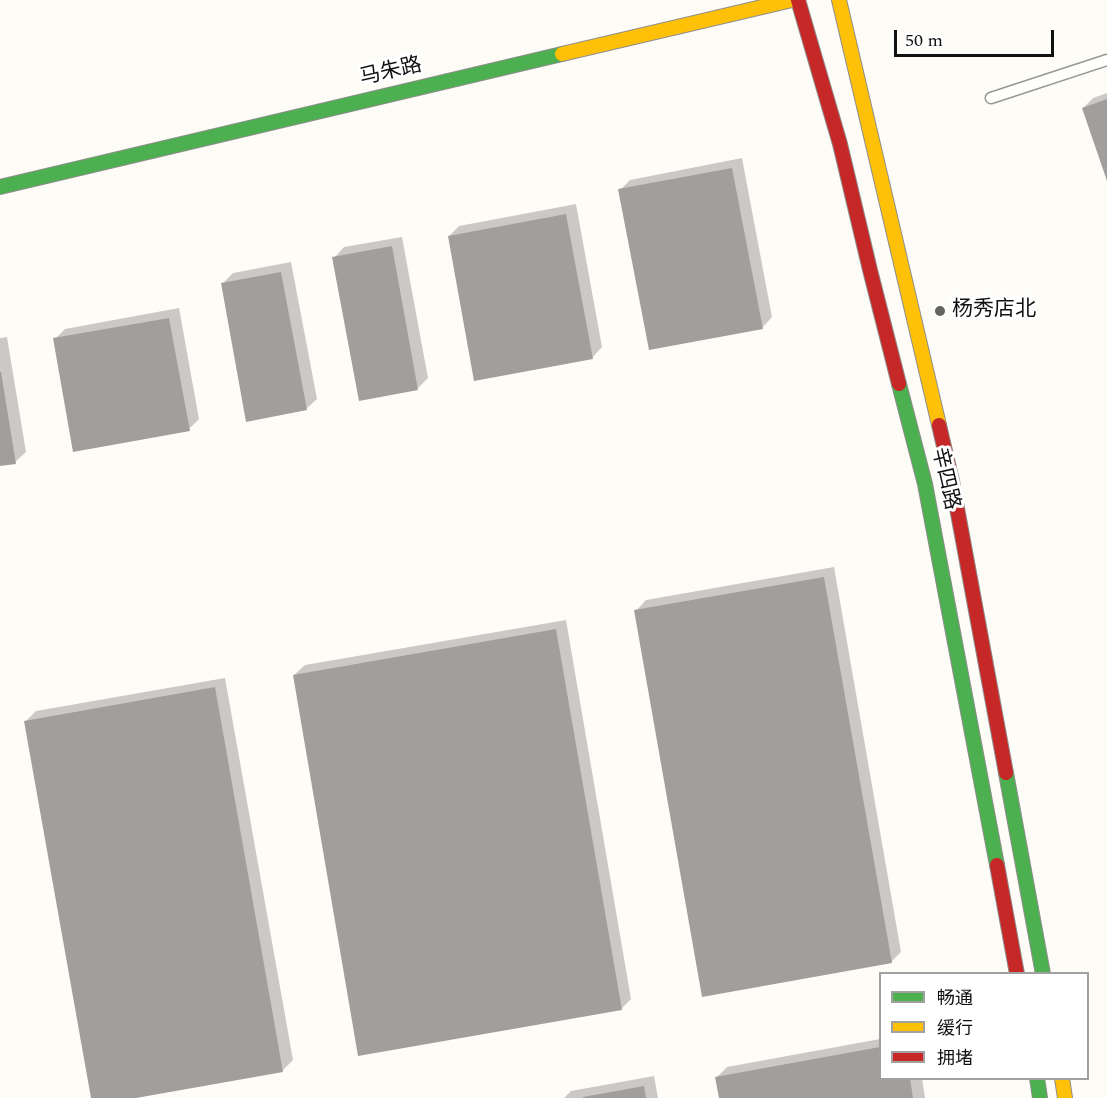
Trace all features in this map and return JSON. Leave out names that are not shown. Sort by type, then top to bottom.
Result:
[{"type":"main road","name":"马朱路","points":[[0,188],[792,0]]},
{"type":"main road","name":"辛四路","points":[[798,0],[840,144],[925,484],[1017,972]]},
{"type":"main road","name":"辛四路","points":[[839,0],[952,481],[1043,972]]},
{"type":"main road","points":[[1036,1080],[1040,1098]]},
{"type":"main road","points":[[1062,1080],[1065,1098]]},
{"type":"lane","points":[[991,98],[1107,60]]},
{"type":"building","points":[[1107,99],[1107,181],[1082,108]]},
{"type":"building","points":[[732,168],[763,329],[649,350],[618,189]]},
{"type":"building","points":[[566,214],[593,359],[474,381],[448,236]]},
{"type":"building","points":[[392,246],[418,390],[359,401],[332,257]]},
{"type":"building","points":[[281,272],[307,410],[246,422],[221,283]]},
{"type":"building","points":[[169,318],[190,431],[73,452],[53,338]]},
{"type":"building","points":[[0,372],[16,464],[0,466]]},
{"type":"building","points":[[824,577],[892,963],[702,997],[634,610]]},
{"type":"building","points":[[556,629],[622,1010],[358,1056],[293,675]]},
{"type":"building","points":[[215,687],[283,1072],[136,1098],[91,1098],[24,721]]},
{"type":"building","points":[[879,1047],[879,1080],[910,1080],[913,1098],[719,1098],[715,1077]]},
{"type":"building","points":[[644,1086],[646,1098],[583,1098],[583,1097]]},
{"type":"traffic: fast","points":[[0,187],[562,54]]},
{"type":"traffic: fast","points":[[899,384],[925,484],[997,865]]},
{"type":"traffic: fast","points":[[1006,773],[1043,972]]},
{"type":"traffic: fast","points":[[1037,1080],[1040,1098]]},
{"type":"traffic: slow","points":[[562,54],[792,0]]},
{"type":"traffic: slow","points":[[839,0],[939,425]]},
{"type":"traffic: slow","points":[[1062,1080],[1065,1098]]},
{"type":"traffic: jam","points":[[798,0],[840,144],[899,384]]},
{"type":"traffic: jam","points":[[939,425],[952,481],[1006,773]]},
{"type":"traffic: jam","points":[[997,865],[1017,972]]},
{"type":"place","name":"杨秀店北","points":[[940,311]]}]
